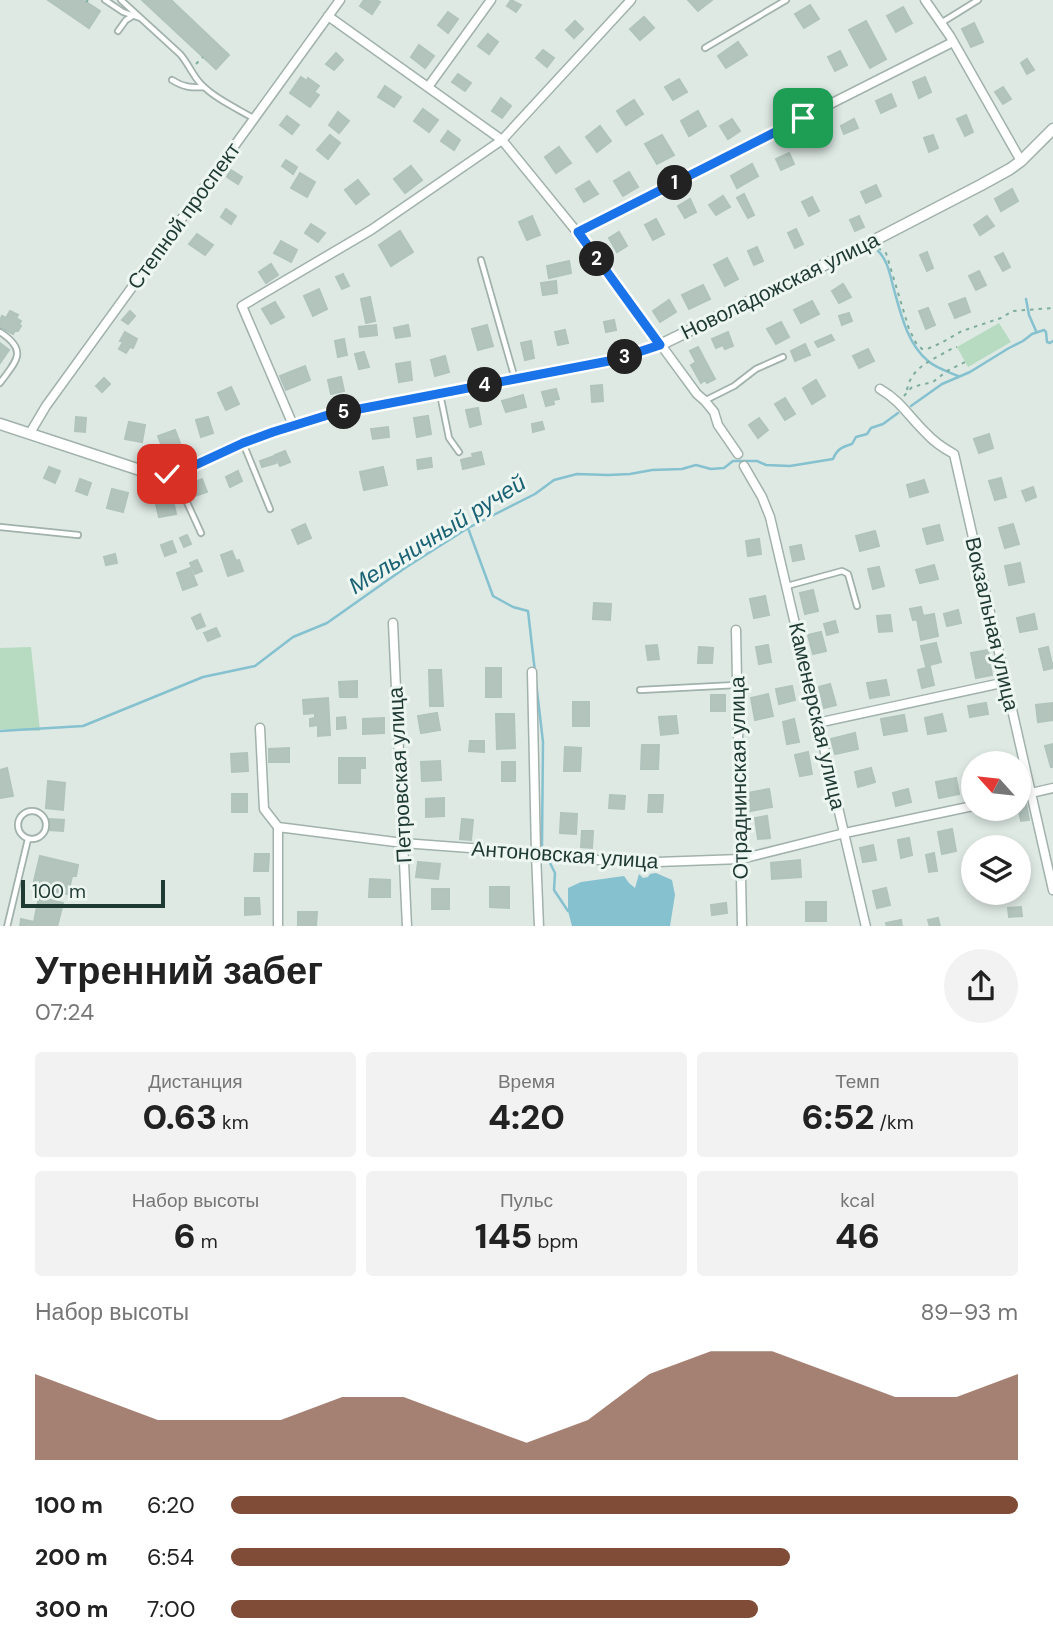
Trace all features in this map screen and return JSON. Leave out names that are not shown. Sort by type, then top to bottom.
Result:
[{"type":"street","name":"Степной проспект","points":[[30,433],[46,406],[340,0]]},
{"type":"street","points":[[428,88],[491,0]]},
{"type":"street","points":[[293,425],[242,306],[371,230],[502,140],[631,0]]},
{"type":"street","points":[[925,0],[953,42],[1021,161]]},
{"type":"street","points":[[328,16],[502,140],[578,232],[660,345],[714,412],[718,425],[738,454]]},
{"type":"street","points":[[578,232],[953,42]]},
{"type":"street","name":"Новоладожская улица","points":[[0,424],[143,471],[155,474],[174,473],[243,443],[341,412],[614,360],[660,345],[939,207],[1010,169],[1053,129]]},
{"type":"street","name":"Вокзальная улица","points":[[880,389],[893,396],[937,444],[954,454],[1022,751]]},
{"type":"street","name":"Каменерская улица","points":[[744,466],[766,507],[787,586],[866,926]]},
{"type":"street","name":"Петровская улица","points":[[393,623],[407,926]]},
{"type":"street","name":"Отраднинская улица","points":[[736,630],[742,926]]},
{"type":"street","points":[[532,672],[539,926]]},
{"type":"street","points":[[817,723],[1006,682]]},
{"type":"street","points":[[260,729],[264,809],[278,827],[278,926]]},
{"type":"street","points":[[1031,793],[1053,788]]},
{"type":"street","name":"Вокзальная улица","points":[[1031,793],[1053,890]]},
{"type":"street","name":"Антоновская улица","points":[[278,827],[403,843],[598,860],[657,862],[741,859],[961,809]]},
{"type":"lane","points":[[105,0],[123,12],[141,18]]},
{"type":"lane","points":[[121,0],[180,54],[204,87],[253,118]]},
{"type":"lane","points":[[705,48],[786,0]]},
{"type":"lane","points":[[941,23],[978,0]]},
{"type":"lane","points":[[118,31],[125,20],[132,16]]},
{"type":"lane","points":[[172,80],[182,86],[204,87]]},
{"type":"lane","points":[[481,260],[515,380]]},
{"type":"lane","points":[[0,332],[12,340],[18,350],[18,358],[0,383]]},
{"type":"lane","points":[[705,401],[734,386],[756,369],[783,357]]},
{"type":"lane","points":[[439,394],[449,438],[459,452]]},
{"type":"lane","points":[[243,443],[271,509]]},
{"type":"lane","points":[[174,473],[201,533]]},
{"type":"lane","points":[[0,527],[78,535]]},
{"type":"lane","points":[[787,586],[842,571],[848,574],[857,606]]},
{"type":"lane","points":[[640,690],[736,685]]},
{"type":"lane","points":[[27,811],[37,812],[45,819],[45,830],[39,837],[28,839],[18,828],[19,818],[27,811]]},
{"type":"lane","points":[[7,926],[28,839]]},
{"type":"path","points":[[191,69],[203,57]]},
{"type":"path","points":[[874,247],[886,253],[909,329],[922,349],[941,344],[962,331],[1001,318],[1013,311],[1053,308]]},
{"type":"path","points":[[907,391],[917,369],[957,347]]},
{"type":"path","points":[[898,402],[912,387],[933,382],[965,362]]},
{"type":"green space","points":[[999,323],[1011,342],[968,367],[957,347]]},
{"type":"green space","points":[[31,647],[40,731],[0,729],[0,648]]},
{"type":"water","points":[[656,873],[672,880],[675,895],[670,926],[572,926],[568,911],[568,888],[581,882],[624,876],[635,888],[639,874],[643,878]]},
{"type":"building","points":[[48,0],[83,0],[100,11],[89,28]]},
{"type":"building","points":[[142,0],[171,0],[229,55],[216,69]]},
{"type":"building","points":[[364,0],[380,2],[372,14],[360,6]]},
{"type":"building","points":[[511,0],[521,5],[516,12],[507,6]]},
{"type":"building","points":[[688,0],[712,0],[698,11]]},
{"type":"building","points":[[810,5],[819,19],[804,28],[795,14]]},
{"type":"building","points":[[903,7],[912,23],[896,32],[887,16]]},
{"type":"building","points":[[448,12],[458,19],[448,33],[438,25]]},
{"type":"building","points":[[644,17],[654,28],[640,40],[630,29]]},
{"type":"building","points":[[575,21],[583,29],[574,38],[566,30]]},
{"type":"building","points":[[866,21],[886,59],[870,68],[849,30]]},
{"type":"building","points":[[974,23],[983,42],[971,47],[962,29]]},
{"type":"building","points":[[488,34],[498,42],[489,54],[478,46]]},
{"type":"building","points":[[738,42],[747,55],[726,68],[718,56]]},
{"type":"building","points":[[419,45],[434,56],[425,68],[411,57]]},
{"type":"building","points":[[543,50],[554,58],[547,67],[536,58]]},
{"type":"building","points":[[840,51],[847,65],[835,71],[828,57]]},
{"type":"building","points":[[336,53],[343,60],[334,70],[326,64]]},
{"type":"building","points":[[1027,59],[1034,70],[1027,74],[1021,63]]},
{"type":"building","points":[[458,74],[471,83],[465,91],[452,82]]},
{"type":"building","points":[[301,77],[307,81],[308,78],[319,86],[314,92],[319,95],[310,107],[290,93]]},
{"type":"building","points":[[925,77],[931,92],[919,98],[913,82]]},
{"type":"building","points":[[679,79],[687,92],[673,100],[665,87]]},
{"type":"building","points":[[385,86],[401,97],[394,107],[378,97]]},
{"type":"building","points":[[1003,87],[1011,99],[1003,104],[995,92]]},
{"type":"building","points":[[891,94],[896,106],[881,113],[876,101]]},
{"type":"building","points":[[501,98],[511,106],[502,118],[492,111]]},
{"type":"building","points":[[634,100],[643,114],[626,125],[617,111]]},
{"type":"building","points":[[423,109],[438,120],[429,132],[414,121]]},
{"type":"building","points":[[698,111],[706,126],[689,136],[681,121]]},
{"type":"building","points":[[338,112],[349,121],[339,133],[329,125]]},
{"type":"building","points":[[966,115],[973,132],[965,136],[957,119]]},
{"type":"building","points":[[287,116],[299,125],[292,134],[280,125]]},
{"type":"building","points":[[732,119],[740,131],[728,139],[720,126]]},
{"type":"building","points":[[854,119],[858,128],[844,134],[841,126]]},
{"type":"building","points":[[600,126],[611,141],[597,152],[586,137]]},
{"type":"building","points":[[448,131],[460,140],[454,150],[441,141]]},
{"type":"building","points":[[330,135],[340,143],[328,159],[317,150]]},
{"type":"building","points":[[662,135],[674,155],[657,164],[645,144]]},
{"type":"building","points":[[933,135],[938,148],[929,152],[924,138]]},
{"type":"building","points":[[559,147],[571,163],[556,173],[545,157]]},
{"type":"building","points":[[789,153],[794,164],[781,170],[776,159]]},
{"type":"building","points":[[286,160],[297,167],[293,174],[282,166]]},
{"type":"building","points":[[752,164],[758,176],[737,188],[731,176]]},
{"type":"building","points":[[411,166],[422,180],[405,193],[394,179]]},
{"type":"building","points":[[231,170],[242,177],[238,184],[227,177]]},
{"type":"building","points":[[629,172],[638,187],[623,196],[614,181]]},
{"type":"building","points":[[300,173],[315,182],[307,197],[291,188]]},
{"type":"building","points":[[358,180],[369,194],[356,204],[345,190]]},
{"type":"building","points":[[589,181],[598,194],[584,202],[576,189]]},
{"type":"building","points":[[876,185],[881,196],[866,203],[861,192]]},
{"type":"building","points":[[1012,189],[1018,201],[1001,211],[995,199]]},
{"type":"building","points":[[744,194],[754,215],[748,218],[737,198]]},
{"type":"building","points":[[723,196],[730,207],[716,215],[709,205]]},
{"type":"building","points":[[812,197],[819,211],[809,216],[802,202]]},
{"type":"building","points":[[690,199],[696,212],[685,218],[678,206]]},
{"type":"building","points":[[226,209],[236,216],[231,224],[221,217]]},
{"type":"building","points":[[532,216],[540,235],[527,240],[519,222]]},
{"type":"building","points":[[859,216],[864,227],[855,231],[850,220]]},
{"type":"building","points":[[987,216],[994,226],[980,235],[974,225]]},
{"type":"building","points":[[656,219],[664,234],[653,240],[645,225]]},
{"type":"building","points":[[311,224],[325,233],[318,242],[305,233]]},
{"type":"building","points":[[796,229],[803,244],[795,248],[788,233]]},
{"type":"building","points":[[400,231],[413,252],[391,266],[379,245]]},
{"type":"building","points":[[619,232],[627,246],[617,252],[609,238]]},
{"type":"building","points":[[197,234],[213,245],[205,255],[189,244]]},
{"type":"building","points":[[281,241],[297,250],[291,262],[274,253]]},
{"type":"building","points":[[757,247],[763,261],[754,265],[748,251]]},
{"type":"building","points":[[927,252],[933,268],[927,271],[920,255]]},
{"type":"building","points":[[1003,253],[1010,267],[1003,271],[995,257]]},
{"type":"building","points":[[727,258],[738,279],[725,286],[714,265]]},
{"type":"building","points":[[569,261],[571,273],[549,278],[547,266]]},
{"type":"building","points":[[271,264],[278,275],[266,283],[259,272]]},
{"type":"building","points":[[979,271],[986,285],[976,290],[969,276]]},
{"type":"building","points":[[343,274],[349,286],[342,289],[336,277]]},
{"type":"building","points":[[556,281],[557,293],[543,295],[541,283]]},
{"type":"building","points":[[843,284],[851,297],[839,303],[832,291]]},
{"type":"building","points":[[703,285],[710,299],[689,309],[682,295]]},
{"type":"building","points":[[319,289],[327,309],[313,316],[304,296]]},
{"type":"building","points":[[370,297],[375,321],[366,323],[361,299]]},
{"type":"building","points":[[965,298],[970,312],[955,318],[949,304]]},
{"type":"building","points":[[669,300],[676,312],[660,322],[653,311]]},
{"type":"building","points":[[812,301],[819,314],[801,323],[794,310]]},
{"type":"building","points":[[275,302],[284,317],[271,324],[262,309]]},
{"type":"building","points":[[928,308],[935,325],[926,329],[919,311]]},
{"type":"building","points":[[10,311],[18,315],[16,318],[21,321],[18,331],[13,334],[0,327],[2,316],[6,318]]},
{"type":"building","points":[[130,311],[135,316],[128,324],[122,320]]},
{"type":"building","points":[[849,313],[852,321],[842,325],[839,316]]},
{"type":"building","points":[[614,320],[616,330],[606,332],[604,322]]},
{"type":"building","points":[[781,322],[789,337],[776,344],[767,329]]},
{"type":"building","points":[[376,325],[377,335],[360,337],[359,327]]},
{"type":"building","points":[[408,325],[410,336],[396,338],[394,328]]},
{"type":"building","points":[[487,325],[493,346],[478,350],[472,329]]},
{"type":"building","points":[[565,330],[568,343],[558,345],[555,332]]},
{"type":"building","points":[[125,332],[137,339],[133,348],[130,347],[126,353],[119,349]]},
{"type":"building","points":[[728,332],[733,346],[725,349],[723,345],[716,348],[712,339]]},
{"type":"building","points":[[831,335],[834,340],[818,347],[815,342]]},
{"type":"building","points":[[344,339],[347,355],[338,357],[335,341]]},
{"type":"building","points":[[531,341],[534,358],[525,360],[521,343]]},
{"type":"building","points":[[0,343],[9,350],[0,363]]},
{"type":"building","points":[[805,344],[810,355],[795,361],[791,351]]},
{"type":"building","points":[[698,347],[715,379],[707,383],[705,380],[701,383],[691,365],[696,362],[690,351]]},
{"type":"building","points":[[868,349],[874,361],[859,368],[853,356]]},
{"type":"building","points":[[364,352],[369,367],[359,369],[355,354]]},
{"type":"building","points":[[445,356],[449,372],[435,376],[431,360]]},
{"type":"building","points":[[410,362],[412,380],[399,382],[396,364]]},
{"type":"building","points":[[305,366],[310,380],[286,390],[280,376]]},
{"type":"building","points":[[341,377],[344,391],[331,394],[328,380]]},
{"type":"building","points":[[104,378],[110,384],[102,392],[96,386]]},
{"type":"building","points":[[816,380],[825,396],[812,404],[803,388]]},
{"type":"building","points":[[602,385],[603,401],[592,402],[591,386]]},
{"type":"building","points":[[231,387],[239,404],[226,410],[218,393]]},
{"type":"building","points":[[556,389],[559,399],[546,406],[542,392]]},
{"type":"building","points":[[523,395],[526,407],[506,412],[502,401]]},
{"type":"building","points":[[785,398],[795,414],[785,420],[775,404]]},
{"type":"building","points":[[478,408],[481,424],[470,427],[466,410]]},
{"type":"building","points":[[428,416],[431,434],[417,437],[414,418]]},
{"type":"building","points":[[76,417],[86,418],[85,432],[75,431]]},
{"type":"building","points":[[208,417],[213,433],[201,437],[196,420]]},
{"type":"building","points":[[759,418],[768,430],[758,438],[749,425]]},
{"type":"building","points":[[129,422],[145,425],[142,442],[125,439]]},
{"type":"building","points":[[542,422],[544,429],[533,432],[532,424]]},
{"type":"building","points":[[388,427],[389,437],[373,439],[371,429]]},
{"type":"building","points":[[175,430],[180,443],[163,449],[158,436]]},
{"type":"building","points":[[989,434],[993,448],[979,453],[974,439]]},
{"type":"building","points":[[285,451],[290,462],[280,466],[275,455]]},
{"type":"building","points":[[481,452],[484,464],[463,469],[461,460]]},
{"type":"building","points":[[274,456],[276,463],[262,467],[260,461]]},
{"type":"building","points":[[431,458],[432,467],[418,469],[417,460]]},
{"type":"building","points":[[49,467],[60,471],[55,483],[44,478]]},
{"type":"building","points":[[383,467],[387,485],[364,490],[360,472]]},
{"type":"building","points":[[238,471],[242,481],[230,487],[226,477]]},
{"type":"building","points":[[1001,478],[1006,497],[995,500],[989,481]]},
{"type":"building","points":[[80,479],[91,483],[87,495],[76,491]]},
{"type":"building","points":[[202,479],[207,492],[195,496],[191,484]]},
{"type":"building","points":[[924,480],[928,492],[910,497],[907,485]]},
{"type":"building","points":[[1033,487],[1036,497],[1026,501],[1022,491]]},
{"type":"building","points":[[112,489],[128,493],[123,512],[107,508]]},
{"type":"building","points":[[172,496],[176,514],[159,517],[155,500]]},
{"type":"building","points":[[305,524],[311,538],[298,544],[292,530]]},
{"type":"building","points":[[1013,524],[1019,544],[1005,548],[999,528]]},
{"type":"building","points":[[939,525],[943,540],[927,544],[923,529]]},
{"type":"building","points":[[875,531],[879,546],[860,551],[856,536]]},
{"type":"building","points":[[187,535],[191,544],[184,547],[180,538]]},
{"type":"building","points":[[759,539],[761,554],[748,556],[746,541]]},
{"type":"building","points":[[172,541],[176,552],[165,556],[161,545]]},
{"type":"building","points":[[801,545],[804,559],[793,561],[790,547]]},
{"type":"building","points":[[232,551],[243,571],[228,576],[221,555]]},
{"type":"building","points":[[115,554],[117,563],[106,565],[104,557]]},
{"type":"building","points":[[197,560],[202,571],[195,574],[190,563]]},
{"type":"building","points":[[1020,563],[1024,582],[1009,585],[1005,566]]},
{"type":"building","points":[[934,565],[938,579],[920,583],[916,570]]},
{"type":"building","points":[[879,567],[884,586],[873,589],[868,569]]},
{"type":"building","points":[[190,568],[197,585],[183,590],[177,573]]},
{"type":"building","points":[[813,590],[818,611],[805,614],[800,593]]},
{"type":"building","points":[[765,596],[769,615],[754,618],[750,599]]},
{"type":"building","points":[[594,603],[611,604],[610,620],[593,619]]},
{"type":"building","points":[[921,607],[923,616],[934,614],[938,636],[921,640],[917,619],[913,620],[910,609]]},
{"type":"building","points":[[958,610],[961,623],[947,626],[944,614]]},
{"type":"building","points":[[200,614],[205,626],[197,629],[192,618]]},
{"type":"building","points":[[1034,614],[1037,629],[1020,632],[1017,618]]},
{"type":"building","points":[[890,615],[892,631],[879,632],[877,616]]},
{"type":"building","points":[[835,621],[838,632],[827,635],[824,624]]},
{"type":"building","points":[[216,628],[220,636],[208,641],[204,633]]},
{"type":"building","points":[[821,632],[826,651],[813,654],[808,635]]},
{"type":"building","points":[[936,643],[941,662],[926,666],[921,646]]},
{"type":"building","points":[[657,645],[659,659],[648,660],[646,646]]},
{"type":"building","points":[[768,645],[771,662],[759,664],[756,647]]},
{"type":"building","points":[[699,647],[713,648],[712,663],[698,663]]},
{"type":"building","points":[[1048,647],[1053,668],[1044,670],[1039,649]]},
{"type":"building","points":[[988,650],[992,675],[976,678],[971,653]]},
{"type":"building","points":[[930,667],[934,685],[922,688],[918,670]]},
{"type":"building","points":[[486,668],[501,668],[501,697],[486,697]]},
{"type":"building","points":[[429,670],[441,670],[443,706],[430,706]]},
{"type":"building","points":[[886,680],[889,695],[870,698],[867,683]]},
{"type":"building","points":[[357,681],[357,697],[340,697],[339,682]]},
{"type":"building","points":[[830,684],[836,705],[824,708],[819,687]]},
{"type":"building","points":[[792,686],[795,700],[779,704],[776,689]]},
{"type":"building","points":[[768,694],[773,716],[755,720],[751,698]]},
{"type":"building","points":[[711,695],[725,695],[725,711],[711,711]]},
{"type":"building","points":[[328,698],[330,735],[318,736],[318,725],[310,726],[310,719],[315,718],[315,713],[304,714],[303,700]]},
{"type":"building","points":[[573,702],[589,702],[589,726],[573,726]]},
{"type":"building","points":[[986,703],[988,714],[970,717],[968,706]]},
{"type":"building","points":[[1053,703],[1053,720],[1038,722],[1036,705]]},
{"type":"building","points":[[437,713],[440,730],[421,733],[418,716]]},
{"type":"building","points":[[496,714],[514,714],[515,748],[497,749]]},
{"type":"building","points":[[942,714],[946,731],[928,734],[925,718]]},
{"type":"building","points":[[904,715],[907,731],[884,735],[881,719]]},
{"type":"building","points":[[676,716],[678,733],[661,735],[659,717]]},
{"type":"building","points":[[345,717],[346,728],[337,729],[337,718]]},
{"type":"building","points":[[384,718],[384,733],[363,734],[363,719]]},
{"type":"building","points":[[794,719],[799,742],[787,744],[783,722]]},
{"type":"building","points":[[855,733],[858,749],[835,754],[831,739]]},
{"type":"building","points":[[470,741],[484,741],[484,752],[469,751]]},
{"type":"building","points":[[1053,744],[1053,767],[1051,767],[1045,746]]},
{"type":"building","points":[[642,745],[659,745],[658,769],[641,769]]},
{"type":"building","points":[[565,747],[581,748],[580,771],[564,771]]},
{"type":"building","points":[[289,748],[289,762],[269,762],[269,749]]},
{"type":"building","points":[[808,752],[812,774],[800,776],[795,755]]},
{"type":"building","points":[[247,753],[248,771],[232,772],[231,754]]},
{"type":"building","points":[[339,758],[365,758],[365,768],[360,768],[360,783],[339,783]]},
{"type":"building","points":[[440,761],[441,780],[422,781],[421,762]]},
{"type":"building","points":[[502,762],[515,762],[515,781],[502,781]]},
{"type":"building","points":[[7,768],[13,796],[0,798],[0,770]]},
{"type":"building","points":[[871,768],[875,782],[858,787],[855,772]]},
{"type":"building","points":[[956,778],[959,794],[939,798],[936,782]]},
{"type":"building","points":[[48,781],[65,783],[63,810],[46,808]]},
{"type":"building","points":[[769,789],[772,807],[750,811],[747,793]]},
{"type":"building","points":[[908,789],[911,802],[896,806],[893,793]]},
{"type":"building","points":[[232,794],[247,794],[247,812],[232,812]]},
{"type":"building","points":[[610,795],[625,796],[624,809],[609,808]]},
{"type":"building","points":[[649,795],[663,795],[662,812],[648,812]]},
{"type":"building","points":[[444,798],[444,816],[426,817],[426,799]]},
{"type":"building","points":[[561,813],[577,814],[576,834],[560,833]]},
{"type":"building","points":[[767,816],[770,838],[758,839],[755,818]]},
{"type":"building","points":[[49,819],[64,820],[63,831],[48,830]]},
{"type":"building","points":[[462,819],[473,820],[471,840],[460,839]]},
{"type":"building","points":[[952,829],[956,851],[942,854],[938,832]]},
{"type":"building","points":[[582,831],[593,831],[592,848],[581,847]]},
{"type":"building","points":[[909,838],[912,855],[901,858],[898,840]]},
{"type":"building","points":[[873,845],[876,860],[863,862],[860,848]]},
{"type":"building","points":[[934,853],[937,871],[929,872],[926,855]]},
{"type":"building","points":[[255,854],[269,854],[268,871],[254,871]]},
{"type":"building","points":[[40,856],[78,865],[68,894],[55,892],[57,886],[34,881]]},
{"type":"building","points":[[800,860],[801,877],[772,879],[771,863]]},
{"type":"building","points":[[418,862],[440,864],[438,879],[416,877]]},
{"type":"building","points":[[370,879],[390,880],[390,897],[369,897]]},
{"type":"building","points":[[490,887],[509,887],[509,908],[490,907]]},
{"type":"building","points":[[886,888],[890,905],[877,908],[873,891]]},
{"type":"building","points":[[432,889],[449,889],[449,909],[432,909]]},
{"type":"building","points":[[39,897],[63,903],[57,926],[20,926],[21,919],[34,922]]},
{"type":"building","points":[[245,898],[259,898],[260,914],[245,915]]},
{"type":"building","points":[[806,902],[826,902],[826,921],[806,921]]},
{"type":"building","points":[[726,903],[727,913],[712,915],[711,905]]},
{"type":"building","points":[[1021,907],[1022,916],[1009,917],[1008,908]]},
{"type":"building","points":[[298,912],[317,912],[316,926],[298,926]]},
{"type":"building","points":[[938,918],[940,926],[930,926],[928,920]]},
{"type":"building","points":[[901,920],[902,926],[887,926],[886,923]]},
{"type":"waterway","points":[[878,251],[888,267],[902,316],[915,346],[931,363],[958,376]]},
{"type":"waterway","points":[[1026,299],[1036,331]]},
{"type":"waterway","name":"Мельничный ручей","points":[[911,406],[942,384],[970,372],[1032,334],[1044,330],[1047,342],[1053,341]]},
{"type":"waterway","name":"Мельничный ручей","points":[[0,731],[83,726],[203,677],[255,666],[293,637],[327,623],[468,528],[535,494],[554,480],[577,474],[630,474],[696,465],[711,469],[724,468],[733,461],[790,466],[833,459],[838,451],[852,444],[856,437],[867,434],[871,428],[883,424],[898,413]]},
{"type":"waterway","points":[[468,528],[493,596],[513,607],[528,611],[535,672]]},
{"type":"waterway","points":[[536,682],[543,742],[542,846]]},
{"type":"waterway","points":[[550,863],[555,873],[554,890],[568,911]]},
{"type":"route","points":[[167,474],[179,472],[273,432],[328,415],[614,360],[660,345],[578,232],[803,118]]}]
